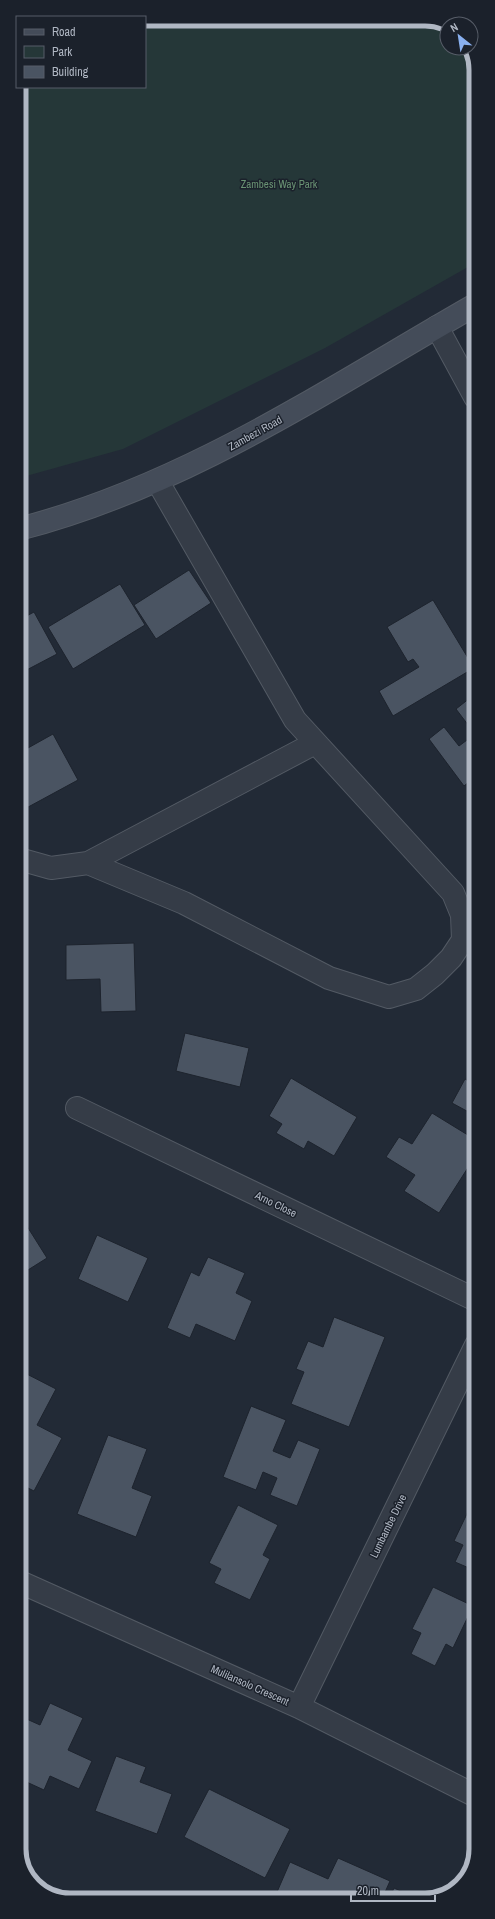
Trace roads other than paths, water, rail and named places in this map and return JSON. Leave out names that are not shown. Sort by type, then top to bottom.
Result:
[{"type":"main road","name":"Zambezi Road","points":[[26,527],[58,519],[158,482],[207,458],[286,416],[469,308]]},
{"type":"street","points":[[437,327],[469,386]]},
{"type":"street","points":[[88,863],[184,903],[329,978],[389,998],[416,988],[435,974],[451,958],[463,940],[462,915],[453,893],[295,720],[158,482]]},
{"type":"street","points":[[26,861],[51,868],[88,863],[315,743]]},
{"type":"street","name":"Arno Close","points":[[77,1108],[469,1297]]},
{"type":"street","name":"Lumbambe Drive","points":[[299,1707],[469,1359]]},
{"type":"street","name":"Mulilansolo Crescent","points":[[26,1585],[299,1707],[469,1792]]},
{"type":"park label","name":"Zambesi Way Park","points":[[279,184]]}]
